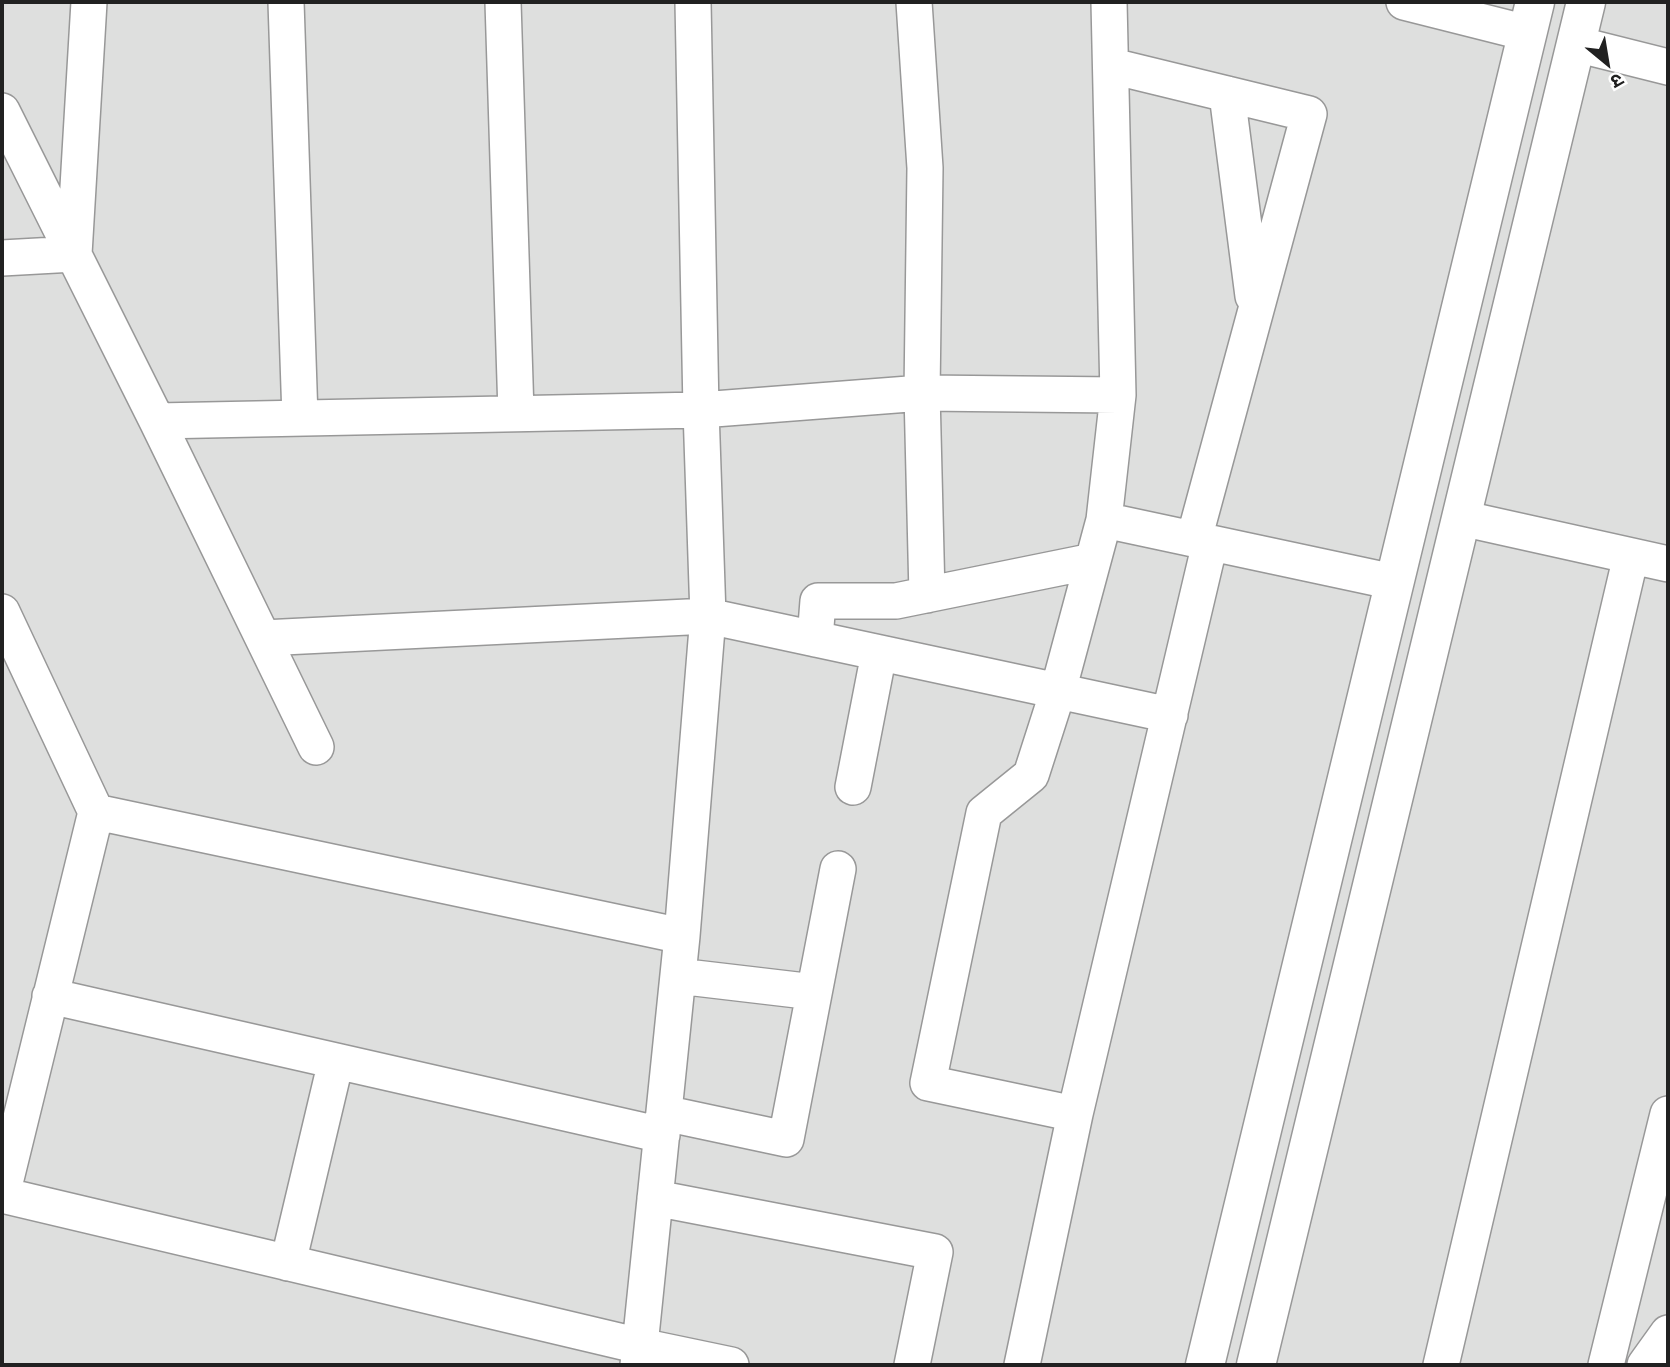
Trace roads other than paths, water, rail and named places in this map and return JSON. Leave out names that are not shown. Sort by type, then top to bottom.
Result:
[{"type":"street","points":[[74,254],[89,2]]},
{"type":"street","points":[[286,2],[300,418]]},
{"type":"street","points":[[503,2],[516,413]]},
{"type":"street","points":[[639,1356],[682,936],[708,616],[693,2]]},
{"type":"street","points":[[914,2],[925,168],[922,393],[927,595]]},
{"type":"street","points":[[1075,1114],[928,1083],[984,813],[1031,775],[1058,691],[1104,520],[1118,395],[1109,2]]},
{"type":"street","points":[[1404,2],[1531,18],[1576,44],[1668,67]]},
{"type":"street","points":[[1256,1365],[1586,2]]},
{"type":"street","points":[[1205,1365],[1531,18]]},
{"type":"street","points":[[1022,1365],[1075,1114],[1170,715],[1202,541],[1255,312],[1308,114],[1112,66]]},
{"type":"street","points":[[1227,94],[1255,312]]},
{"type":"street","points":[[2,111],[158,421],[316,747]]},
{"type":"street","points":[[2,258],[74,254]]},
{"type":"street","points":[[158,421],[701,410],[922,393],[1118,395]]},
{"type":"street","points":[[1461,518],[1668,564]]},
{"type":"street","points":[[1104,520],[1394,582]]},
{"type":"street","points":[[1451,1363],[1630,556]]},
{"type":"street","points":[[815,639],[818,601],[896,601],[1093,561]]},
{"type":"street","points":[[2,612],[96,812],[2,1195],[288,1263],[639,1356],[731,1365]]},
{"type":"street","points":[[263,638],[708,616],[1170,715]]},
{"type":"street","points":[[853,787],[879,653]]},
{"type":"street","points":[[96,812],[682,936]]},
{"type":"street","points":[[50,996],[336,1061],[663,1124],[786,1139],[838,869]]},
{"type":"street","points":[[678,976],[814,992]]},
{"type":"street","points":[[288,1263],[336,1061]]},
{"type":"street","points":[[1606,1365],[1668,1114]]},
{"type":"street","points":[[655,1198],[935,1252],[912,1365]]},
{"type":"street","points":[[1645,1365],[1668,1333]]}]
